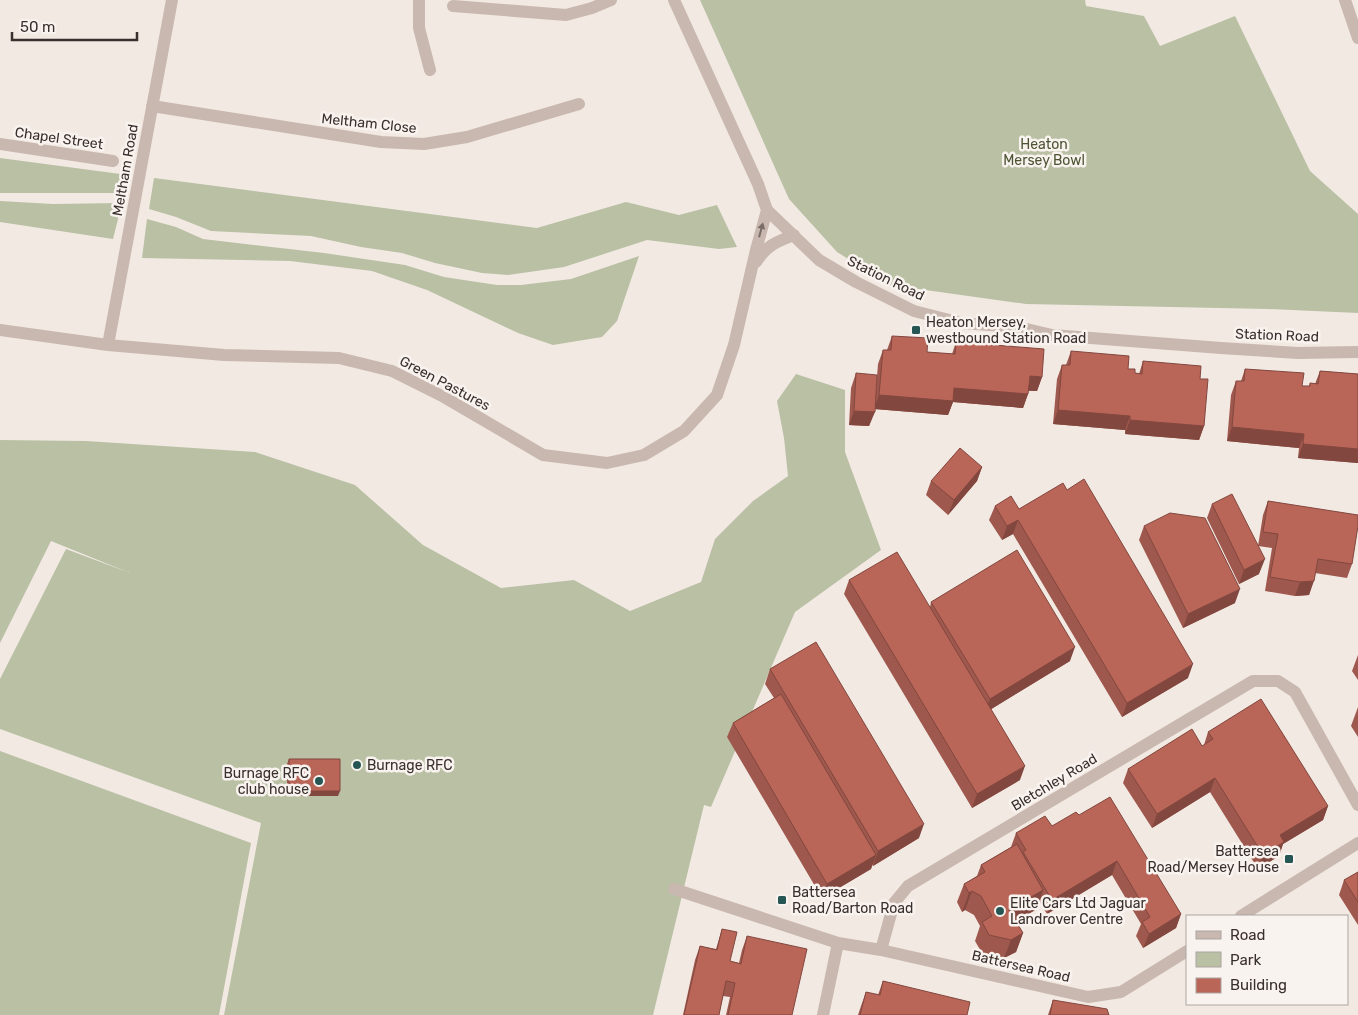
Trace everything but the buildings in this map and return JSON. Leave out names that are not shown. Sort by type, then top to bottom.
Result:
[{"type":"street","name":"Meltham Road","points":[[108,346],[172,0]]},
{"type":"street","points":[[419,0],[419,28],[430,70]]},
{"type":"street","points":[[453,6],[566,15],[592,8],[611,0]]},
{"type":"street","points":[[1344,0],[1358,38]]},
{"type":"street","name":"Station Road","points":[[676,1],[758,184],[767,210],[819,260],[856,282],[914,311],[962,322],[1018,327],[1052,336],[1298,353],[1358,352]]},
{"type":"street","name":"Meltham Close","points":[[152,106],[381,142],[424,144],[467,137],[579,104]]},
{"type":"street","name":"Chapel Street","points":[[0,144],[114,161]]},
{"type":"street","name":"Green Pastures","points":[[0,330],[108,346],[224,354],[339,358],[392,371],[444,397],[543,455],[607,463],[644,455],[684,431],[717,395],[734,345],[767,210]]},
{"type":"street","name":"Green Pastures","points":[[751,270],[764,250],[794,235]]},
{"type":"street","name":"Bletchley Road","points":[[881,950],[894,903],[908,886],[1253,681],[1278,681],[1295,692],[1358,805]]},
{"type":"street","points":[[1244,915],[1358,843]]},
{"type":"street","points":[[674,889],[838,943],[823,1015]]},
{"type":"street","name":"Battersea Road","points":[[838,943],[881,950],[1088,997],[1121,992],[1186,952]]},
{"type":"green space","name":"Heaton Mersey Bowl","points":[[700,0],[1085,0],[1086,6],[1144,16],[1160,46],[1235,16],[1310,171],[1358,214],[1358,313],[1268,309],[1026,304],[890,285],[837,252],[789,199]]},
{"type":"green space","points":[[0,158],[128,175],[125,193],[0,193]]},
{"type":"green space","points":[[154,178],[537,228],[626,202],[679,215],[717,205],[737,247],[719,249],[647,240],[564,267],[508,275],[482,273],[435,263],[402,253],[361,247],[311,236],[211,231],[149,209]]},
{"type":"green space","points":[[0,201],[53,204],[122,203],[113,239],[0,222]]},
{"type":"green space","points":[[147,219],[176,227],[203,239],[324,253],[405,265],[444,277],[497,285],[521,285],[571,279],[639,256],[617,321],[602,337],[553,345],[518,333],[427,290],[372,271],[290,261],[142,258]]},
{"type":"green space","points":[[796,374],[845,390],[845,452],[881,550],[795,612],[711,807],[704,805],[653,1015],[224,1015],[261,823],[0,729],[0,679],[66,549],[130,573],[51,541],[0,643],[0,440],[86,441],[255,452],[355,485],[423,545],[501,588],[574,580],[630,611],[701,582],[715,539],[753,501],[788,476],[784,438],[777,401]]},
{"type":"green space","points":[[0,751],[251,843],[219,1015],[0,1015]]},
{"type":"place","name":"Heaton Mersey, westbound Station Road","points":[[916,330]]},
{"type":"place","name":"Burnage RFC","points":[[357,765]]},
{"type":"place","name":"Burnage RFC club house","points":[[319,781]]},
{"type":"place","name":"Battersea Road/Mersey House","points":[[1289,859]]},
{"type":"place","name":"Battersea Road/Barton Road","points":[[782,900]]},
{"type":"place","name":"Elite Cars Ltd Jaguar Landrover Centre","points":[[1000,911]]}]
